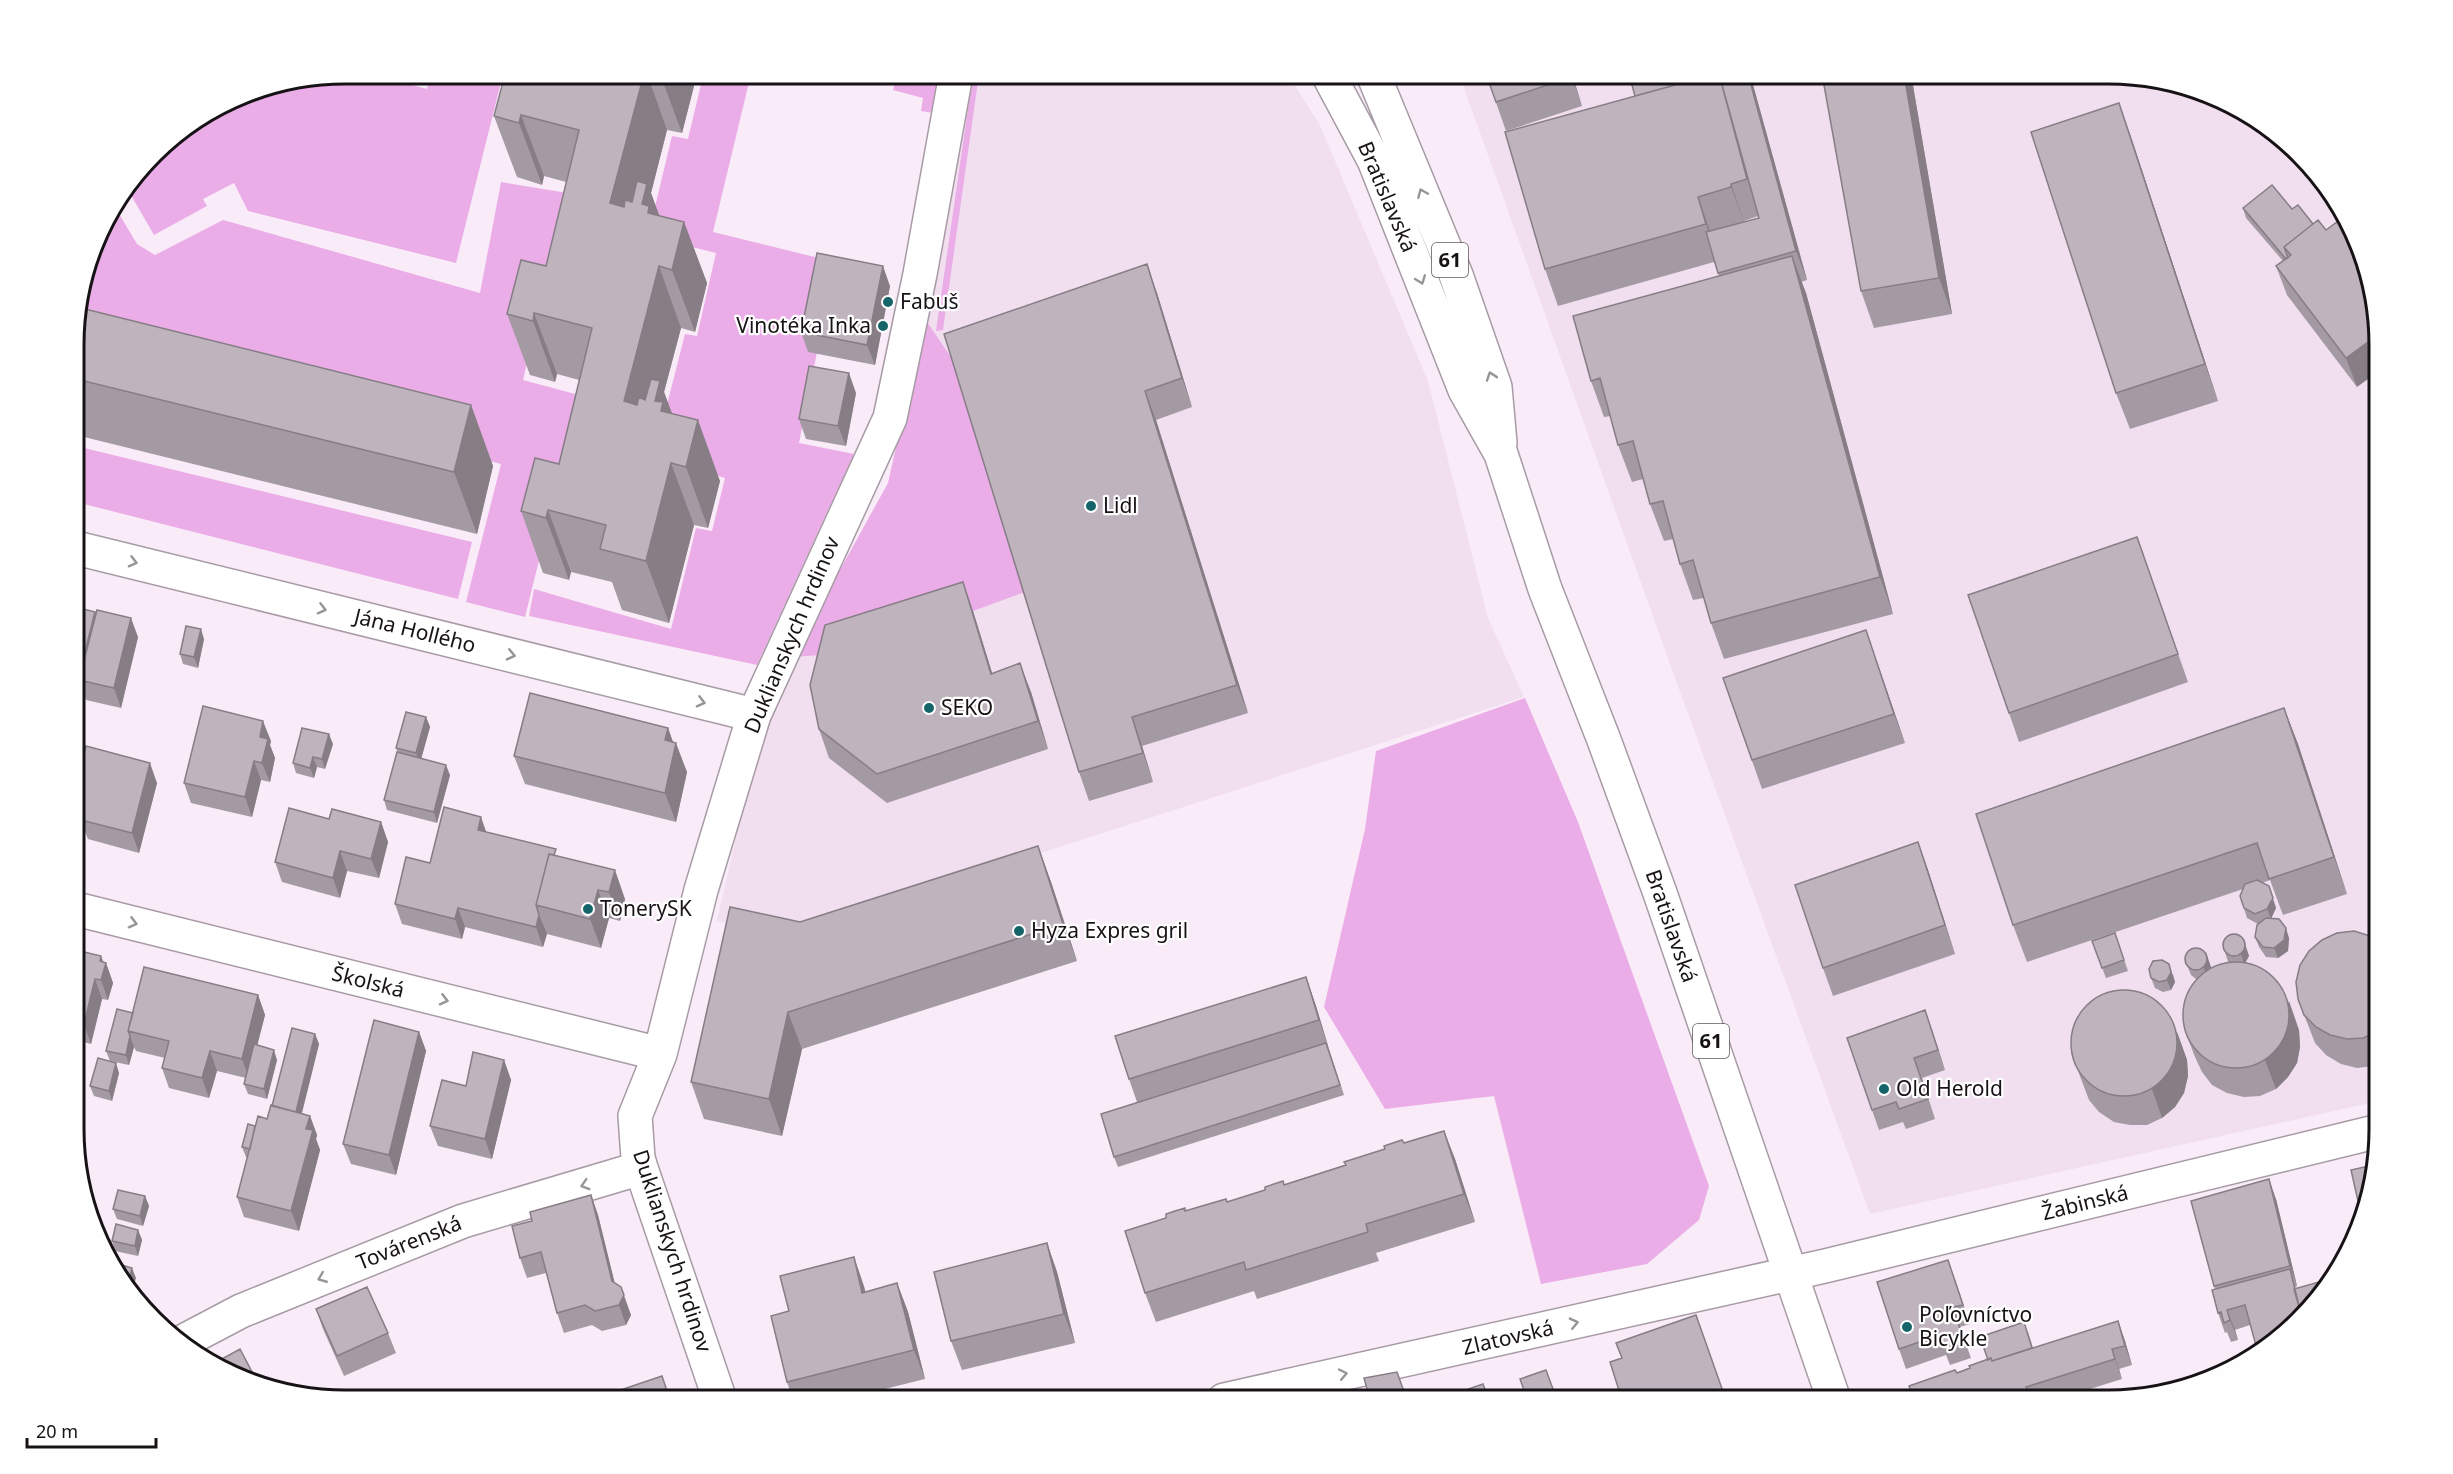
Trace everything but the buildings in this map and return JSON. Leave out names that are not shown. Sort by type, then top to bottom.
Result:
[{"type":"street","name":"Duklianskych hrdinov","points":[[717,1390],[638,1158],[635,1116],[660,1054],[701,890],[754,715],[890,418],[920,274],[954,84]]},
{"type":"street","name":"Bratislavská","points":[[1333,84],[1374,160],[1465,390],[1502,454]]},
{"type":"street","name":"Bratislavská","points":[[1377,84],[1456,275],[1495,387],[1502,454],[1545,589],[1660,893],[1831,1390]]},
{"type":"street","name":"Jána Hollého","points":[[84,550],[754,715]]},
{"type":"street","name":"Školská","points":[[84,911],[660,1054]]},
{"type":"street","name":"Žabinská","points":[[1790,1273],[2369,1133]]},
{"type":"street","name":"Továrenská","points":[[189,1338],[241,1311],[463,1221],[641,1168]]},
{"type":"street","name":"Zlatovská","points":[[1270,1390],[1539,1332],[1790,1273]]},
{"type":"shaded area","points":[[409,84],[427,89],[428,84],[501,84],[456,263],[248,211],[234,183],[203,199],[207,206],[154,235],[131,196],[149,173],[186,138],[215,119],[245,104],[278,93],[311,86]]},
{"type":"shaded area","points":[[701,84],[749,84],[713,232],[835,262],[799,443],[854,454],[757,665],[529,616],[534,589],[671,629],[696,528],[712,531],[725,478],[691,468],[660,432],[685,334],[697,336],[716,253],[648,236],[672,136],[688,139]]},
{"type":"shaded area","points":[[894,84],[938,84],[934,113],[921,111],[923,98],[893,90]]},
{"type":"shaded area","points":[[966,84],[1294,84],[1319,123],[1428,381],[1488,618],[1524,697],[787,935],[717,921],[757,746],[792,657],[888,483],[925,319]]},
{"type":"shaded area","points":[[972,84],[978,84],[943,330],[936,331]]},
{"type":"shaded area","name":"Old Herold","points":[[1463,84],[2108,84],[2142,86],[2192,98],[2223,111],[2253,128],[2280,149],[2304,173],[2325,200],[2349,245],[2360,278],[2367,311],[2369,345],[2369,1103],[1870,1214]]},
{"type":"shaded area","points":[[501,182],[592,197],[538,316],[523,380],[605,402],[551,512],[525,617],[466,602],[501,464],[84,358],[89,294],[104,245],[119,214],[137,244],[155,255],[223,220],[480,293]]},
{"type":"shaded area","points":[[925,319],[955,363],[1025,592],[973,611],[836,654],[792,657],[888,483]]},
{"type":"shaded area","points":[[84,448],[472,542],[458,599],[84,504]]},
{"type":"shaded area","points":[[1525,698],[1578,822],[1709,1186],[1699,1220],[1647,1264],[1541,1284],[1494,1096],[1385,1109],[1324,1007],[1365,829],[1376,751]]},
{"type":"place","name":"Fabuš","points":[[888,302]]},
{"type":"place","name":"Vinotéka Inka","points":[[883,326]]},
{"type":"place","name":"Lidl","points":[[1091,506]]},
{"type":"place","name":"SEKO","points":[[929,708]]},
{"type":"place","name":"TonerySK","points":[[588,909]]},
{"type":"place","name":"Hyza Expres gril","points":[[1019,931]]},
{"type":"place","name":"Old Herold","points":[[1884,1089]]},
{"type":"place","name":"Poľovníctvo Bicykle","points":[[1907,1327]]}]
